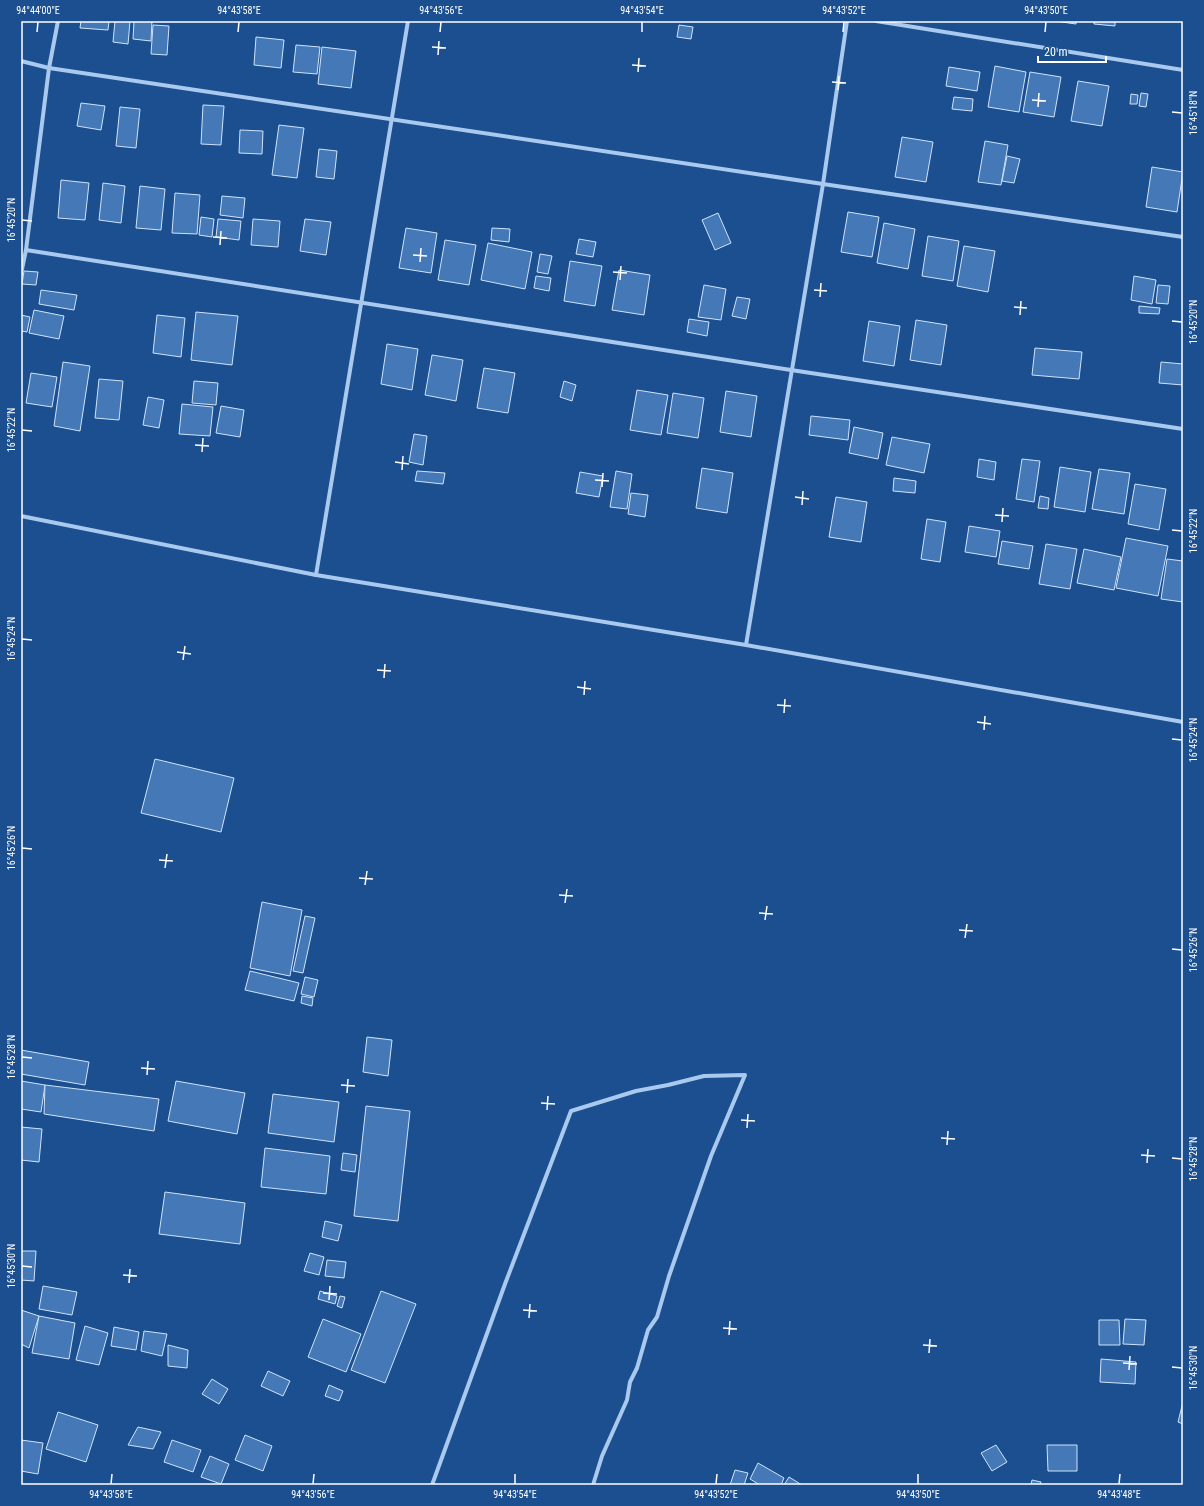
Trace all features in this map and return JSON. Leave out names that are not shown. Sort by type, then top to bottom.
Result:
[{"type":"street","points":[[21,274],[26,250],[49,68],[58,21]]},
{"type":"street","points":[[316,576],[408,21]]},
{"type":"street","points":[[746,645],[822,184],[847,21]]},
{"type":"street","points":[[876,21],[1183,70]]},
{"type":"street","points":[[21,61],[49,68],[391,120],[1183,237]]},
{"type":"street","points":[[26,250],[791,370],[1183,429]]},
{"type":"street","points":[[21,516],[316,576],[746,645],[1183,722]]},
{"type":"street","points":[[432,1485],[505,1284],[571,1111],[636,1091],[704,1076],[745,1075],[711,1156],[669,1276],[657,1317],[648,1330],[637,1368],[630,1382],[627,1400],[602,1456],[593,1485]]},
{"type":"building","points":[[81,21],[109,21],[108,30],[80,28]]},
{"type":"building","points":[[115,21],[130,21],[128,44],[113,42]]},
{"type":"building","points":[[134,21],[152,21],[151,41],[133,39]]},
{"type":"building","points":[[1055,21],[1076,21],[1076,24]]},
{"type":"building","points":[[1094,21],[1115,21],[1115,26],[1094,24]]},
{"type":"building","points":[[153,25],[169,26],[167,55],[151,54]]},
{"type":"building","points":[[679,25],[693,27],[691,39],[677,37]]},
{"type":"building","points":[[256,37],[284,40],[281,68],[254,65]]},
{"type":"building","points":[[296,45],[320,47],[317,74],[293,72]]},
{"type":"building","points":[[322,47],[356,51],[351,88],[318,84]]},
{"type":"building","points":[[995,66],[1026,72],[1019,112],[988,107]]},
{"type":"building","points":[[949,67],[980,72],[977,91],[946,86]]},
{"type":"building","points":[[1030,72],[1061,77],[1054,117],[1023,112]]},
{"type":"building","points":[[1078,81],[1109,86],[1102,126],[1071,121]]},
{"type":"building","points":[[1141,93],[1148,94],[1146,107],[1139,106]]},
{"type":"building","points":[[1131,94],[1138,95],[1137,104],[1130,104]]},
{"type":"building","points":[[954,97],[973,99],[972,111],[952,109]]},
{"type":"building","points":[[81,103],[105,106],[101,130],[77,126]]},
{"type":"building","points":[[203,105],[224,106],[221,145],[201,144]]},
{"type":"building","points":[[120,107],[140,109],[136,148],[116,146]]},
{"type":"building","points":[[279,125],[304,128],[297,178],[272,175]]},
{"type":"building","points":[[240,130],[263,131],[262,154],[239,153]]},
{"type":"building","points":[[902,137],[933,142],[926,182],[895,177]]},
{"type":"building","points":[[985,141],[1008,145],[1001,185],[978,182]]},
{"type":"building","points":[[319,149],[337,151],[334,179],[316,177]]},
{"type":"building","points":[[1007,156],[1020,159],[1014,183],[1002,181]]},
{"type":"building","points":[[1152,167],[1183,172],[1177,212],[1146,207]]},
{"type":"building","points":[[61,180],[89,183],[85,220],[58,218]]},
{"type":"building","points":[[103,183],[125,186],[121,223],[99,220]]},
{"type":"building","points":[[140,186],[165,189],[161,230],[136,228]]},
{"type":"building","points":[[175,193],[200,195],[197,234],[172,233]]},
{"type":"building","points":[[222,196],[245,198],[243,218],[220,215]]},
{"type":"building","points":[[848,212],[879,217],[872,257],[841,252]]},
{"type":"building","points":[[718,213],[731,243],[715,250],[702,220]]},
{"type":"building","points":[[201,217],[214,219],[212,237],[199,235]]},
{"type":"building","points":[[218,219],[241,221],[239,240],[216,237]]},
{"type":"building","points":[[253,219],[280,221],[278,247],[251,245]]},
{"type":"building","points":[[305,219],[331,222],[326,255],[300,251]]},
{"type":"building","points":[[884,223],[915,229],[908,269],[877,263]]},
{"type":"building","points":[[406,228],[437,233],[431,273],[399,268]]},
{"type":"building","points":[[492,228],[510,229],[509,242],[491,240]]},
{"type":"building","points":[[928,236],[959,241],[953,281],[922,276]]},
{"type":"building","points":[[579,239],[596,242],[593,257],[576,254]]},
{"type":"building","points":[[445,240],[476,245],[469,285],[438,280]]},
{"type":"building","points":[[488,243],[532,252],[525,289],[481,280]]},
{"type":"building","points":[[964,246],[995,251],[988,292],[957,286]]},
{"type":"building","points":[[540,254],[552,256],[548,274],[537,272]]},
{"type":"building","points":[[570,261],[602,266],[595,306],[564,301]]},
{"type":"building","points":[[619,270],[650,275],[644,315],[612,310]]},
{"type":"building","points":[[24,271],[38,272],[36,285],[22,284]]},
{"type":"building","points":[[536,276],[551,278],[549,291],[534,288]]},
{"type":"building","points":[[1134,276],[1156,280],[1152,304],[1131,300]]},
{"type":"building","points":[[704,285],[726,289],[721,320],[698,317]]},
{"type":"building","points":[[1158,285],[1170,286],[1168,304],[1156,303]]},
{"type":"building","points":[[41,290],[77,295],[74,310],[39,304]]},
{"type":"building","points":[[737,297],[750,299],[746,319],[732,316]]},
{"type":"building","points":[[1139,306],[1160,308],[1159,314],[1139,313]]},
{"type":"building","points":[[34,310],[64,316],[59,339],[29,333]]},
{"type":"building","points":[[196,312],[238,316],[232,365],[191,360]]},
{"type":"building","points":[[21,315],[30,317],[27,332],[21,331]]},
{"type":"building","points":[[157,315],[185,318],[181,357],[153,353]]},
{"type":"building","points":[[689,319],[709,322],[707,336],[687,332]]},
{"type":"building","points":[[916,320],[947,325],[941,365],[910,360]]},
{"type":"building","points":[[869,321],[900,326],[894,366],[863,361]]},
{"type":"building","points":[[387,344],[418,349],[412,390],[381,384]]},
{"type":"building","points":[[1035,348],[1082,352],[1079,379],[1032,375]]},
{"type":"building","points":[[432,355],[463,360],[456,401],[425,395]]},
{"type":"building","points":[[63,362],[90,366],[80,431],[54,426]]},
{"type":"building","points":[[1161,362],[1183,364],[1183,385],[1159,383]]},
{"type":"building","points":[[484,368],[515,373],[508,413],[477,408]]},
{"type":"building","points":[[31,373],[57,377],[52,407],[26,403]]},
{"type":"building","points":[[99,379],[123,381],[119,420],[95,418]]},
{"type":"building","points":[[194,381],[218,383],[216,405],[192,403]]},
{"type":"building","points":[[564,381],[576,385],[572,401],[560,397]]},
{"type":"building","points":[[637,390],[668,395],[661,435],[630,430]]},
{"type":"building","points":[[726,391],[757,396],[751,437],[720,432]]},
{"type":"building","points":[[673,393],[704,398],[698,438],[667,433]]},
{"type":"building","points":[[148,397],[164,400],[159,428],[143,425]]},
{"type":"building","points":[[182,404],[213,407],[210,436],[179,434]]},
{"type":"building","points":[[221,406],[244,410],[240,437],[216,433]]},
{"type":"building","points":[[811,416],[850,420],[848,440],[809,435]]},
{"type":"building","points":[[854,427],[883,433],[878,459],[849,453]]},
{"type":"building","points":[[414,434],[427,436],[423,465],[409,462]]},
{"type":"building","points":[[892,437],[930,444],[924,473],[886,465]]},
{"type":"building","points":[[979,459],[996,462],[994,480],[977,477]]},
{"type":"building","points":[[1022,459],[1040,461],[1034,502],[1016,499]]},
{"type":"building","points":[[1060,467],[1091,472],[1085,512],[1054,507]]},
{"type":"building","points":[[702,468],[733,473],[727,513],[696,508]]},
{"type":"building","points":[[1099,469],[1130,473],[1124,514],[1092,509]]},
{"type":"building","points":[[417,471],[445,473],[443,484],[415,481]]},
{"type":"building","points":[[616,471],[632,474],[627,509],[610,507]]},
{"type":"building","points":[[580,472],[603,476],[599,497],[576,493]]},
{"type":"building","points":[[894,478],[916,481],[915,493],[893,491]]},
{"type":"building","points":[[1135,484],[1166,489],[1159,530],[1128,524]]},
{"type":"building","points":[[631,493],[648,495],[645,517],[628,514]]},
{"type":"building","points":[[1040,496],[1049,498],[1048,509],[1038,508]]},
{"type":"building","points":[[836,497],[867,502],[861,542],[829,537]]},
{"type":"building","points":[[927,519],[946,522],[940,562],[921,559]]},
{"type":"building","points":[[969,526],[1000,531],[996,557],[965,552]]},
{"type":"building","points":[[1126,538],[1168,546],[1158,596],[1116,588]]},
{"type":"building","points":[[1002,541],[1033,546],[1029,569],[998,564]]},
{"type":"building","points":[[1046,544],[1077,549],[1070,589],[1039,584]]},
{"type":"building","points":[[1084,549],[1121,557],[1114,590],[1077,583]]},
{"type":"building","points":[[1167,559],[1183,561],[1183,602],[1161,599]]},
{"type":"building","points":[[155,759],[234,778],[221,832],[141,813]]},
{"type":"building","points":[[262,902],[302,910],[290,976],[250,968]]},
{"type":"building","points":[[305,916],[315,918],[303,973],[293,971]]},
{"type":"building","points":[[250,971],[299,983],[294,1001],[245,990]]},
{"type":"building","points":[[305,977],[318,980],[314,997],[301,994]]},
{"type":"building","points":[[302,996],[313,998],[312,1006],[301,1003]]},
{"type":"building","points":[[367,1037],[392,1040],[388,1076],[363,1072]]},
{"type":"building","points":[[21,1050],[89,1062],[85,1085],[21,1074]]},
{"type":"building","points":[[21,1081],[45,1085],[41,1112],[21,1109]]},
{"type":"building","points":[[176,1081],[245,1093],[237,1134],[168,1121]]},
{"type":"building","points":[[45,1085],[159,1099],[154,1131],[44,1114]]},
{"type":"building","points":[[273,1094],[339,1102],[334,1142],[268,1133]]},
{"type":"building","points":[[366,1106],[410,1111],[398,1221],[354,1216]]},
{"type":"building","points":[[21,1127],[42,1129],[39,1162],[21,1160]]},
{"type":"building","points":[[265,1148],[330,1156],[326,1194],[261,1187]]},
{"type":"building","points":[[343,1153],[357,1155],[355,1172],[341,1170]]},
{"type":"building","points":[[165,1192],[245,1203],[240,1244],[159,1234]]},
{"type":"building","points":[[325,1221],[342,1225],[338,1241],[322,1237]]},
{"type":"building","points":[[21,1251],[36,1251],[34,1281],[21,1280]]},
{"type":"building","points":[[310,1253],[324,1257],[319,1275],[304,1271]]},
{"type":"building","points":[[327,1260],[346,1262],[344,1278],[325,1276]]},
{"type":"building","points":[[43,1286],[77,1292],[72,1315],[39,1309]]},
{"type":"building","points":[[320,1291],[337,1296],[335,1304],[318,1299]]},
{"type":"building","points":[[381,1291],[416,1304],[385,1383],[351,1370]]},
{"type":"building","points":[[340,1296],[345,1297],[342,1308],[337,1306]]},
{"type":"building","points":[[21,1310],[39,1316],[29,1348],[21,1344]]},
{"type":"building","points":[[39,1316],[75,1323],[69,1359],[32,1353]]},
{"type":"building","points":[[323,1319],[361,1334],[346,1372],[308,1357]]},
{"type":"building","points":[[1125,1319],[1146,1320],[1144,1345],[1123,1344]]},
{"type":"building","points":[[1099,1320],[1119,1320],[1120,1345],[1099,1345]]},
{"type":"building","points":[[85,1326],[108,1333],[99,1365],[76,1360]]},
{"type":"building","points":[[114,1327],[139,1332],[136,1350],[111,1346]]},
{"type":"building","points":[[144,1331],[167,1334],[162,1356],[141,1351]]},
{"type":"building","points":[[168,1345],[188,1350],[187,1368],[168,1366]]},
{"type":"building","points":[[1101,1359],[1136,1362],[1135,1384],[1100,1382]]},
{"type":"building","points":[[268,1371],[290,1381],[283,1396],[261,1386]]},
{"type":"building","points":[[212,1379],[228,1389],[219,1404],[202,1394]]},
{"type":"building","points":[[329,1385],[343,1391],[339,1401],[325,1396]]},
{"type":"building","points":[[1183,1402],[1183,1424],[1178,1422]]},
{"type":"building","points":[[58,1412],[98,1425],[86,1462],[46,1449]]},
{"type":"building","points":[[138,1427],[161,1432],[153,1449],[128,1445]]},
{"type":"building","points":[[245,1435],[272,1446],[263,1471],[235,1460]]},
{"type":"building","points":[[21,1440],[43,1443],[38,1474],[21,1471]]},
{"type":"building","points":[[172,1440],[201,1450],[193,1472],[164,1462]]},
{"type":"building","points":[[996,1445],[1007,1462],[992,1471],[981,1453]]},
{"type":"building","points":[[1047,1445],[1077,1445],[1077,1471],[1048,1471]]},
{"type":"building","points":[[210,1456],[229,1464],[221,1484],[201,1477]]},
{"type":"building","points":[[758,1463],[784,1478],[781,1485],[760,1485],[750,1479]]},
{"type":"building","points":[[735,1470],[748,1473],[744,1485],[730,1485]]},
{"type":"building","points":[[789,1477],[802,1485],[784,1485]]},
{"type":"building","points":[[1032,1480],[1041,1482],[1040,1485],[1031,1485]]}]
